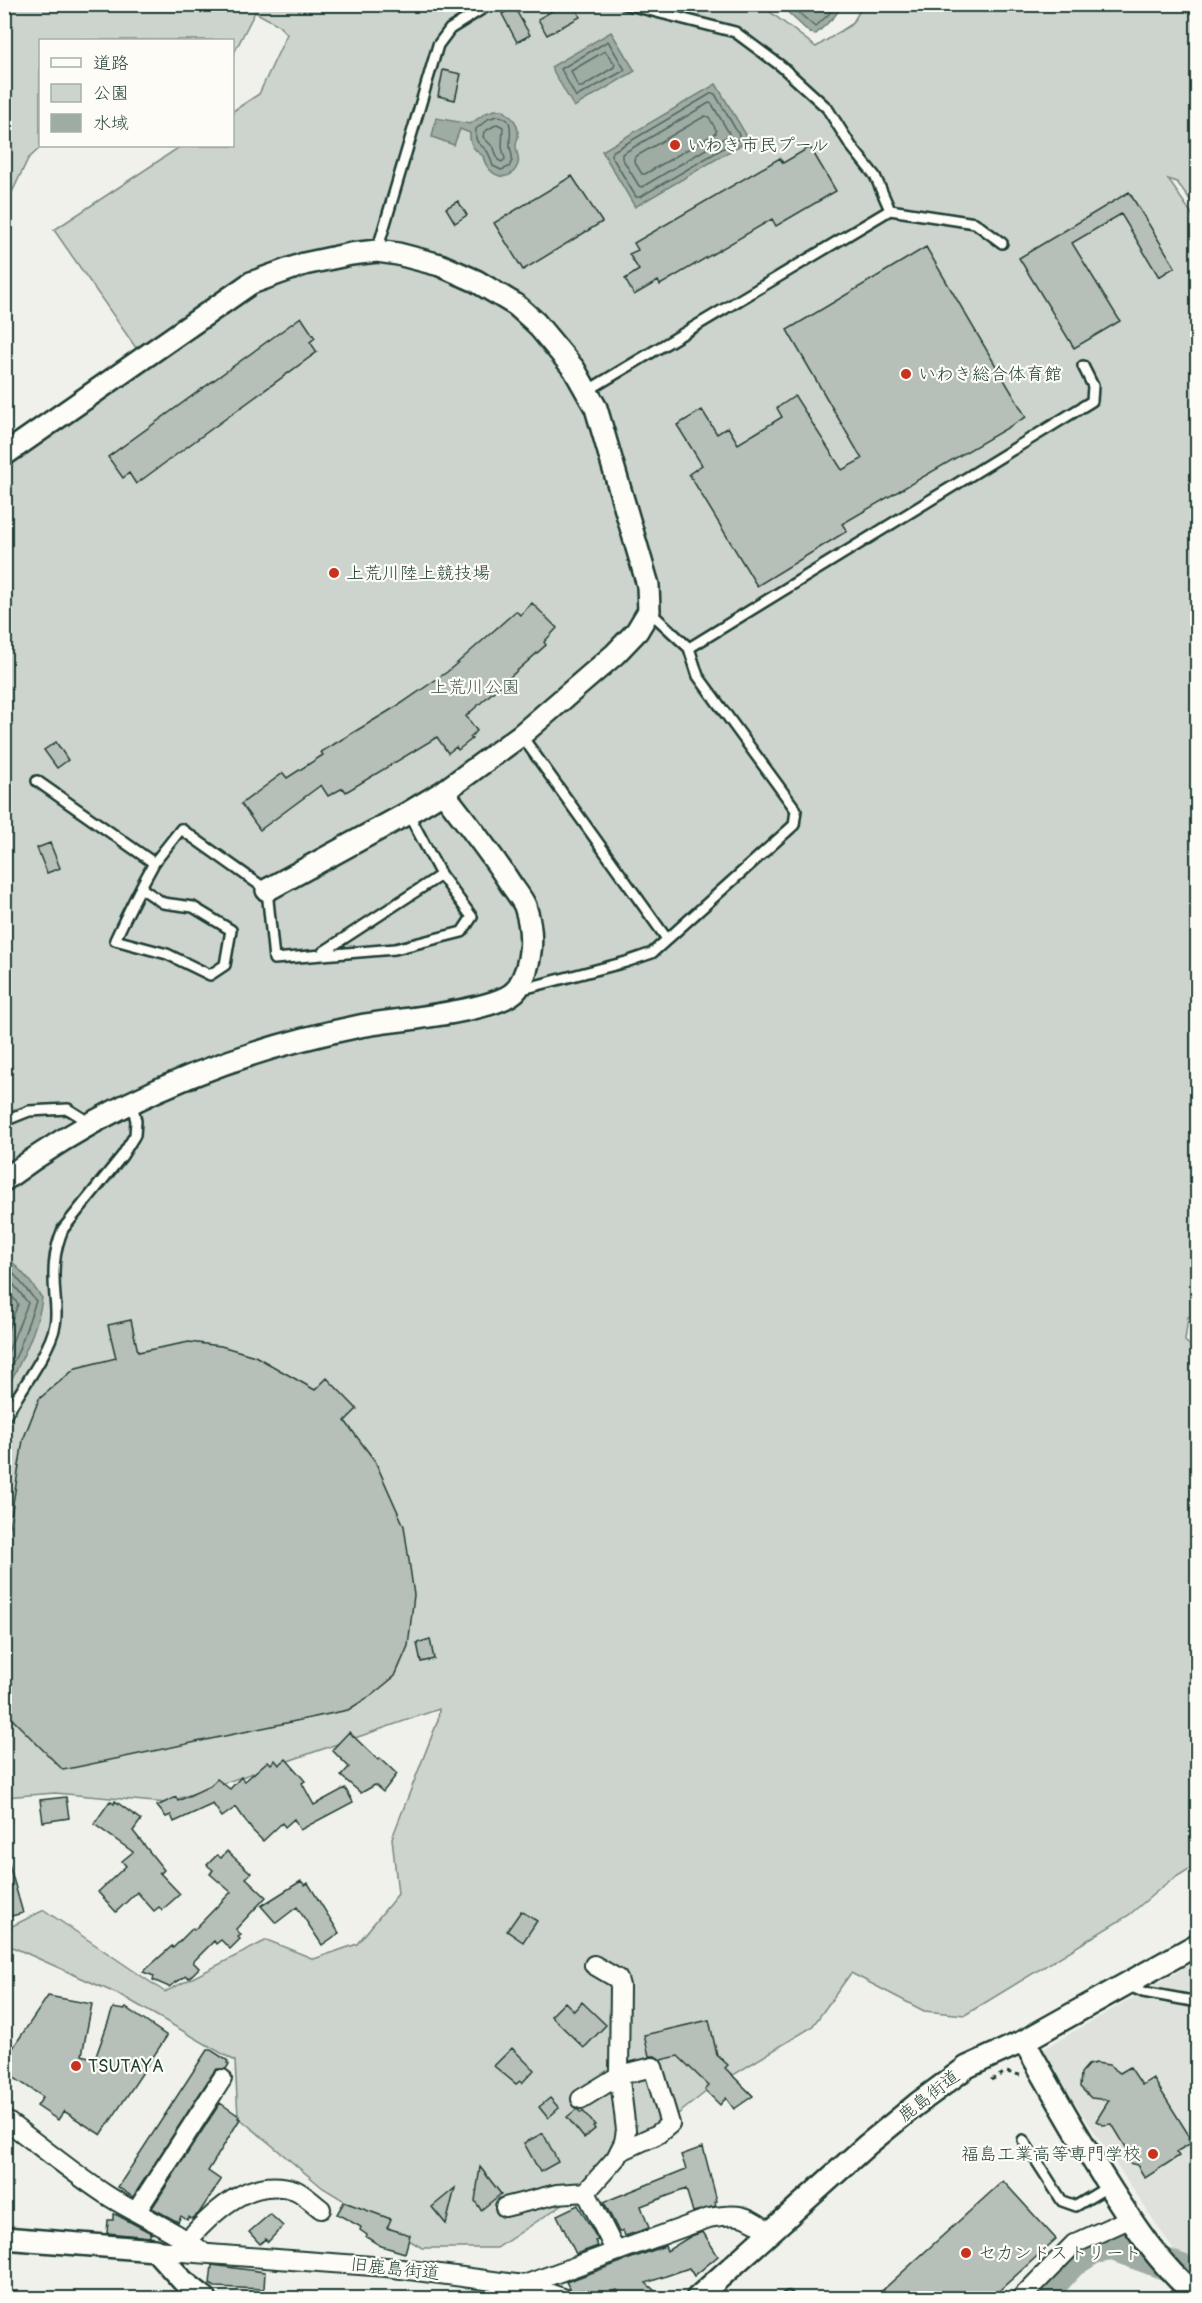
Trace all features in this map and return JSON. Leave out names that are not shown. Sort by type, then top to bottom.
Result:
[{"type":"street","points":[[4,455],[251,283],[304,264],[351,254],[377,252],[398,254],[440,265],[476,281],[516,305],[547,336],[574,369],[596,408],[648,585],[650,611],[637,631],[615,654],[521,735],[443,792],[267,890]]},
{"type":"street","points":[[4,1180],[92,1124],[132,1103],[173,1083],[248,1054],[362,1026],[487,1005],[499,1002],[516,991],[530,955],[530,930],[524,904],[494,858],[443,792]]},
{"type":"street","name":"鹿島街道","points":[[697,2298],[769,2232],[917,2104],[967,2067],[1024,2041],[1197,1944]]},
{"type":"street","points":[[505,2208],[557,2194],[586,2192],[619,2152],[624,2142],[626,2130],[620,2075],[620,1986],[618,1979],[594,1965]]},
{"type":"street","points":[[1024,2041],[1071,2126],[1129,2219],[1146,2243],[1194,2294]]},
{"type":"street","points":[[581,2099],[620,2075],[653,2067],[670,2124],[658,2134],[619,2152]]},
{"type":"street","points":[[136,2212],[222,2079]]},
{"type":"street","points":[[4,2119],[105,2194],[188,2240],[204,2253]]},
{"type":"street","points":[[188,2240],[202,2223],[229,2201],[253,2190],[275,2186],[296,2191],[321,2210]]},
{"type":"street","points":[[586,2192],[615,2250]]},
{"type":"street","name":"旧鹿島街道","points":[[4,2238],[386,2266],[524,2284],[691,2222],[728,2215],[752,2218],[769,2232]]},
{"type":"street","points":[[1021,2298],[1074,2244],[1129,2219]]},
{"type":"street","points":[[155,2250],[183,2281],[205,2298]]},
{"type":"street","points":[[524,2284],[563,2298]]},
{"type":"lane","points":[[377,252],[438,45],[450,29],[490,4]]},
{"type":"lane","points":[[625,4],[735,32],[781,66],[827,108],[851,146],[875,176],[890,210]]},
{"type":"lane","points":[[587,391],[890,210],[975,223],[1002,243]]},
{"type":"lane","points":[[689,648],[1092,401],[1093,386],[1083,366]]},
{"type":"lane","points":[[516,991],[652,953],[794,825],[796,810],[698,676],[689,648],[650,611]]},
{"type":"lane","points":[[521,735],[667,939]]},
{"type":"lane","points":[[37,781],[154,863]]},
{"type":"lane","points":[[141,888],[163,903],[193,907],[231,930],[225,966],[210,975],[167,954],[115,940],[141,888],[154,863],[182,829],[267,890],[274,959],[395,949],[462,932],[472,917],[441,875],[408,813]]},
{"type":"lane","points":[[320,954],[441,875]]},
{"type":"lane","points":[[4,1418],[47,1347],[56,1325],[53,1273],[58,1240],[63,1229],[122,1156],[135,1135],[136,1121],[132,1103]]},
{"type":"lane","points":[[4,1121],[29,1111],[68,1109],[92,1124]]},
{"type":"lane","points":[[1125,1984],[1143,1992],[1197,2002]]},
{"type":"lane","points":[[1023,2140],[1062,2201],[1076,2206],[1109,2186]]},
{"type":"shaded area","name":"福島工業高等専門学校","points":[[1197,1960],[1197,2261],[1179,2258],[1040,2051]]},
{"type":"green space","name":"上荒川公園","points":[[5,5],[761,5],[816,47],[852,24],[863,5],[1197,5],[1197,209],[1177,182],[1168,179],[1198,223],[1198,1312],[1188,1317],[1185,1341],[1198,1353],[1197,1864],[1168,1882],[1129,1915],[965,2015],[924,2011],[851,1973],[812,2027],[707,2091],[575,2196],[497,2248],[422,2248],[323,2188],[238,2117],[235,2061],[124,1997],[8,1945],[12,1926],[44,1910],[165,1992],[267,1940],[314,1959],[357,1944],[398,1894],[392,1838],[438,1720],[439,1709],[166,1803],[55,1793],[5,1797],[5,455],[143,358],[54,230],[179,147],[234,147],[234,110],[259,94],[287,34],[277,24],[255,12],[234,53],[234,39],[39,39],[39,147],[41,147],[28,159],[5,207]]},
{"type":"water","points":[[780,5],[843,5],[816,34],[810,33]]},
{"type":"water","points":[[611,32],[635,71],[574,107],[551,67]]},
{"type":"water","name":"いわき市民プール","points":[[716,84],[749,140],[635,207],[602,151]]},
{"type":"water","points":[[495,110],[503,110],[512,118],[517,128],[518,164],[510,175],[499,176],[489,169],[483,156],[473,146],[470,133],[460,129],[454,145],[432,137],[436,118],[470,124]]},
{"type":"water","points":[[5,1254],[42,1298],[32,1334],[5,1392]]},
{"type":"building","points":[[564,4],[574,4],[580,17],[547,35],[538,19]]},
{"type":"building","points":[[514,7],[530,35],[517,42],[502,14]]},
{"type":"building","points":[[443,70],[461,74],[455,100],[438,96]]},
{"type":"building","points":[[810,147],[836,191],[776,226],[772,219],[660,285],[658,281],[634,295],[625,279],[639,270],[629,254],[638,250],[634,243],[780,158],[783,163]]},
{"type":"building","points":[[572,176],[602,222],[523,270],[494,223]]},
{"type":"building","points":[[1129,192],[1175,267],[1159,277],[1121,214],[1072,243],[1120,321],[1074,348],[1019,258]]},
{"type":"building","points":[[458,201],[467,215],[455,223],[446,208]]},
{"type":"building","name":"いわき総合体育館","points":[[926,247],[1026,417],[842,524],[847,531],[757,586],[689,474],[702,465],[677,425],[702,410],[717,434],[728,427],[738,444],[782,417],[777,408],[795,396],[842,470],[862,459],[787,330]]},
{"type":"building","points":[[301,317],[315,338],[310,342],[317,352],[136,484],[129,473],[123,478],[108,457]]},
{"type":"building","points":[[532,603],[557,628],[544,642],[546,645],[466,716],[477,731],[470,737],[472,739],[458,750],[456,747],[448,753],[437,737],[346,792],[343,788],[328,796],[321,785],[260,830],[241,804],[283,773],[287,778],[323,755],[321,752],[402,703],[447,672],[516,611],[520,615]]},
{"type":"building","points":[[56,742],[68,760],[57,768],[44,750]]},
{"type":"building","points":[[50,843],[60,868],[47,873],[37,848]]},
{"type":"building","points":[[131,1320],[138,1352],[189,1342],[221,1346],[255,1356],[315,1390],[327,1378],[357,1409],[345,1421],[375,1461],[404,1526],[414,1595],[408,1646],[395,1676],[372,1695],[348,1710],[63,1770],[4,1711],[4,1561],[23,1440],[39,1399],[76,1368],[116,1358],[108,1325]]},
{"type":"building","points":[[430,1639],[434,1659],[421,1662],[417,1643]]},
{"type":"building","points":[[349,1732],[378,1760],[380,1758],[397,1774],[383,1792],[375,1785],[361,1793],[341,1776],[349,1767],[332,1750]]},
{"type":"building","points":[[286,1759],[305,1781],[302,1783],[314,1805],[345,1788],[353,1802],[300,1830],[294,1819],[285,1827],[282,1823],[263,1841],[236,1807],[222,1817],[213,1804],[174,1822],[171,1815],[166,1817],[157,1806],[176,1797],[178,1801],[210,1786],[217,1779],[230,1789],[241,1777],[245,1781],[268,1761],[271,1764],[275,1760],[279,1765]]},
{"type":"building","points":[[66,1797],[69,1818],[43,1822],[40,1800]]},
{"type":"building","points":[[110,1801],[114,1804],[115,1801],[141,1820],[133,1831],[164,1870],[159,1872],[180,1894],[162,1910],[159,1907],[154,1911],[137,1892],[116,1912],[98,1892],[126,1866],[122,1861],[133,1852],[94,1824]]},
{"type":"building","points":[[227,1851],[251,1873],[246,1878],[266,1897],[236,1929],[241,1935],[238,1937],[240,1939],[230,1949],[221,1940],[216,1944],[214,1941],[193,1962],[199,1968],[189,1978],[186,1976],[169,1987],[153,1980],[154,1976],[143,1972],[172,1946],[173,1948],[193,1928],[194,1930],[231,1892],[210,1874],[213,1870],[207,1865],[217,1855],[221,1858]]},
{"type":"building","points":[[4,1864],[9,1864],[23,1913],[4,1918]]},
{"type":"building","points":[[301,1881],[305,1885],[308,1883],[339,1933],[322,1945],[297,1907],[276,1923],[261,1906]]},
{"type":"building","points":[[521,1911],[537,1921],[523,1942],[507,1931]]},
{"type":"building","name":"TSUTAYA","points":[[48,1996],[92,2004],[82,2055],[95,2059],[113,2008],[124,2010],[126,2008],[167,2036],[101,2135],[64,2111],[58,2120],[37,2106],[43,2097],[4,2071],[4,2061]]},
{"type":"building","points":[[565,2002],[574,2011],[582,2002],[606,2025],[584,2048],[551,2016]]},
{"type":"building","points":[[709,2020],[717,2055],[728,2065],[725,2068],[753,2096],[734,2109],[726,2098],[720,2105],[705,2090],[709,2086],[678,2056],[661,2060],[655,2056],[649,2056],[644,2035]]},
{"type":"building","points":[[512,2048],[534,2070],[522,2083],[520,2081],[516,2084],[494,2066]]},
{"type":"building","points":[[207,2050],[211,2050],[229,2064],[226,2069],[217,2069],[213,2073],[133,2197],[118,2187]]},
{"type":"building","points":[[1096,2063],[1109,2065],[1120,2073],[1130,2067],[1142,2085],[1153,2078],[1190,2137],[1188,2138],[1191,2143],[1176,2152],[1179,2156],[1145,2178],[1137,2165],[1125,2162],[1130,2154],[1112,2124],[1103,2125],[1096,2121],[1109,2100],[1091,2098],[1080,2087],[1081,2073],[1088,2065]]},
{"type":"building","points":[[550,2098],[559,2108],[548,2118],[539,2107]]},
{"type":"building","points":[[220,2103],[240,2119],[208,2171],[221,2180],[199,2213],[187,2220],[181,2216],[178,2222],[152,2208]]},
{"type":"building","points":[[577,2109],[581,2113],[583,2111],[595,2125],[593,2126],[595,2129],[584,2138],[567,2117]]},
{"type":"building","points":[[543,2133],[558,2162],[540,2172],[524,2143]]},
{"type":"building","points":[[703,2147],[717,2201],[716,2206],[693,2212],[686,2189],[641,2206],[649,2228],[625,2236],[623,2230],[619,2232],[604,2202],[686,2169],[681,2155]]},
{"type":"building","points":[[480,2167],[501,2194],[481,2210],[475,2201]]},
{"type":"building","points":[[1003,2181],[1056,2239],[991,2298],[874,2298]]},
{"type":"building","points":[[455,2188],[446,2224],[432,2207]]},
{"type":"building","points":[[344,2202],[391,2219],[387,2228],[410,2235],[405,2253],[381,2246],[366,2237],[367,2235],[360,2230],[361,2227],[337,2214]]},
{"type":"building","points":[[578,2205],[598,2240],[595,2241],[598,2246],[576,2254],[557,2215]]},
{"type":"building","points":[[113,2214],[150,2232],[150,2237],[107,2233],[108,2220],[113,2220]]},
{"type":"building","points":[[270,2214],[283,2226],[268,2242],[265,2239],[260,2244],[249,2232]]},
{"type":"building","points":[[703,2232],[718,2256],[694,2276],[689,2268],[646,2283],[663,2298],[625,2298],[617,2290],[596,2298],[585,2298],[582,2290],[573,2294],[566,2282],[665,2246],[667,2251],[691,2236]]},
{"type":"building","points":[[212,2265],[265,2272],[264,2289],[215,2287],[210,2284]]},
{"type":"waterway","points":[[1038,2298],[1071,2262],[1093,2248],[1113,2245],[1198,2276]]},
{"type":"place","name":"いわき市民プール","points":[[675,145]]},
{"type":"place","name":"いわき総合体育館","points":[[906,374]]},
{"type":"place","name":"上荒川陸上競技場","points":[[334,573]]},
{"type":"place","name":"TSUTAYA","points":[[76,2066]]},
{"type":"place","name":"福島工業高等専門学校","points":[[1153,2154]]},
{"type":"place","name":"セカンドストリート","points":[[966,2253]]}]
